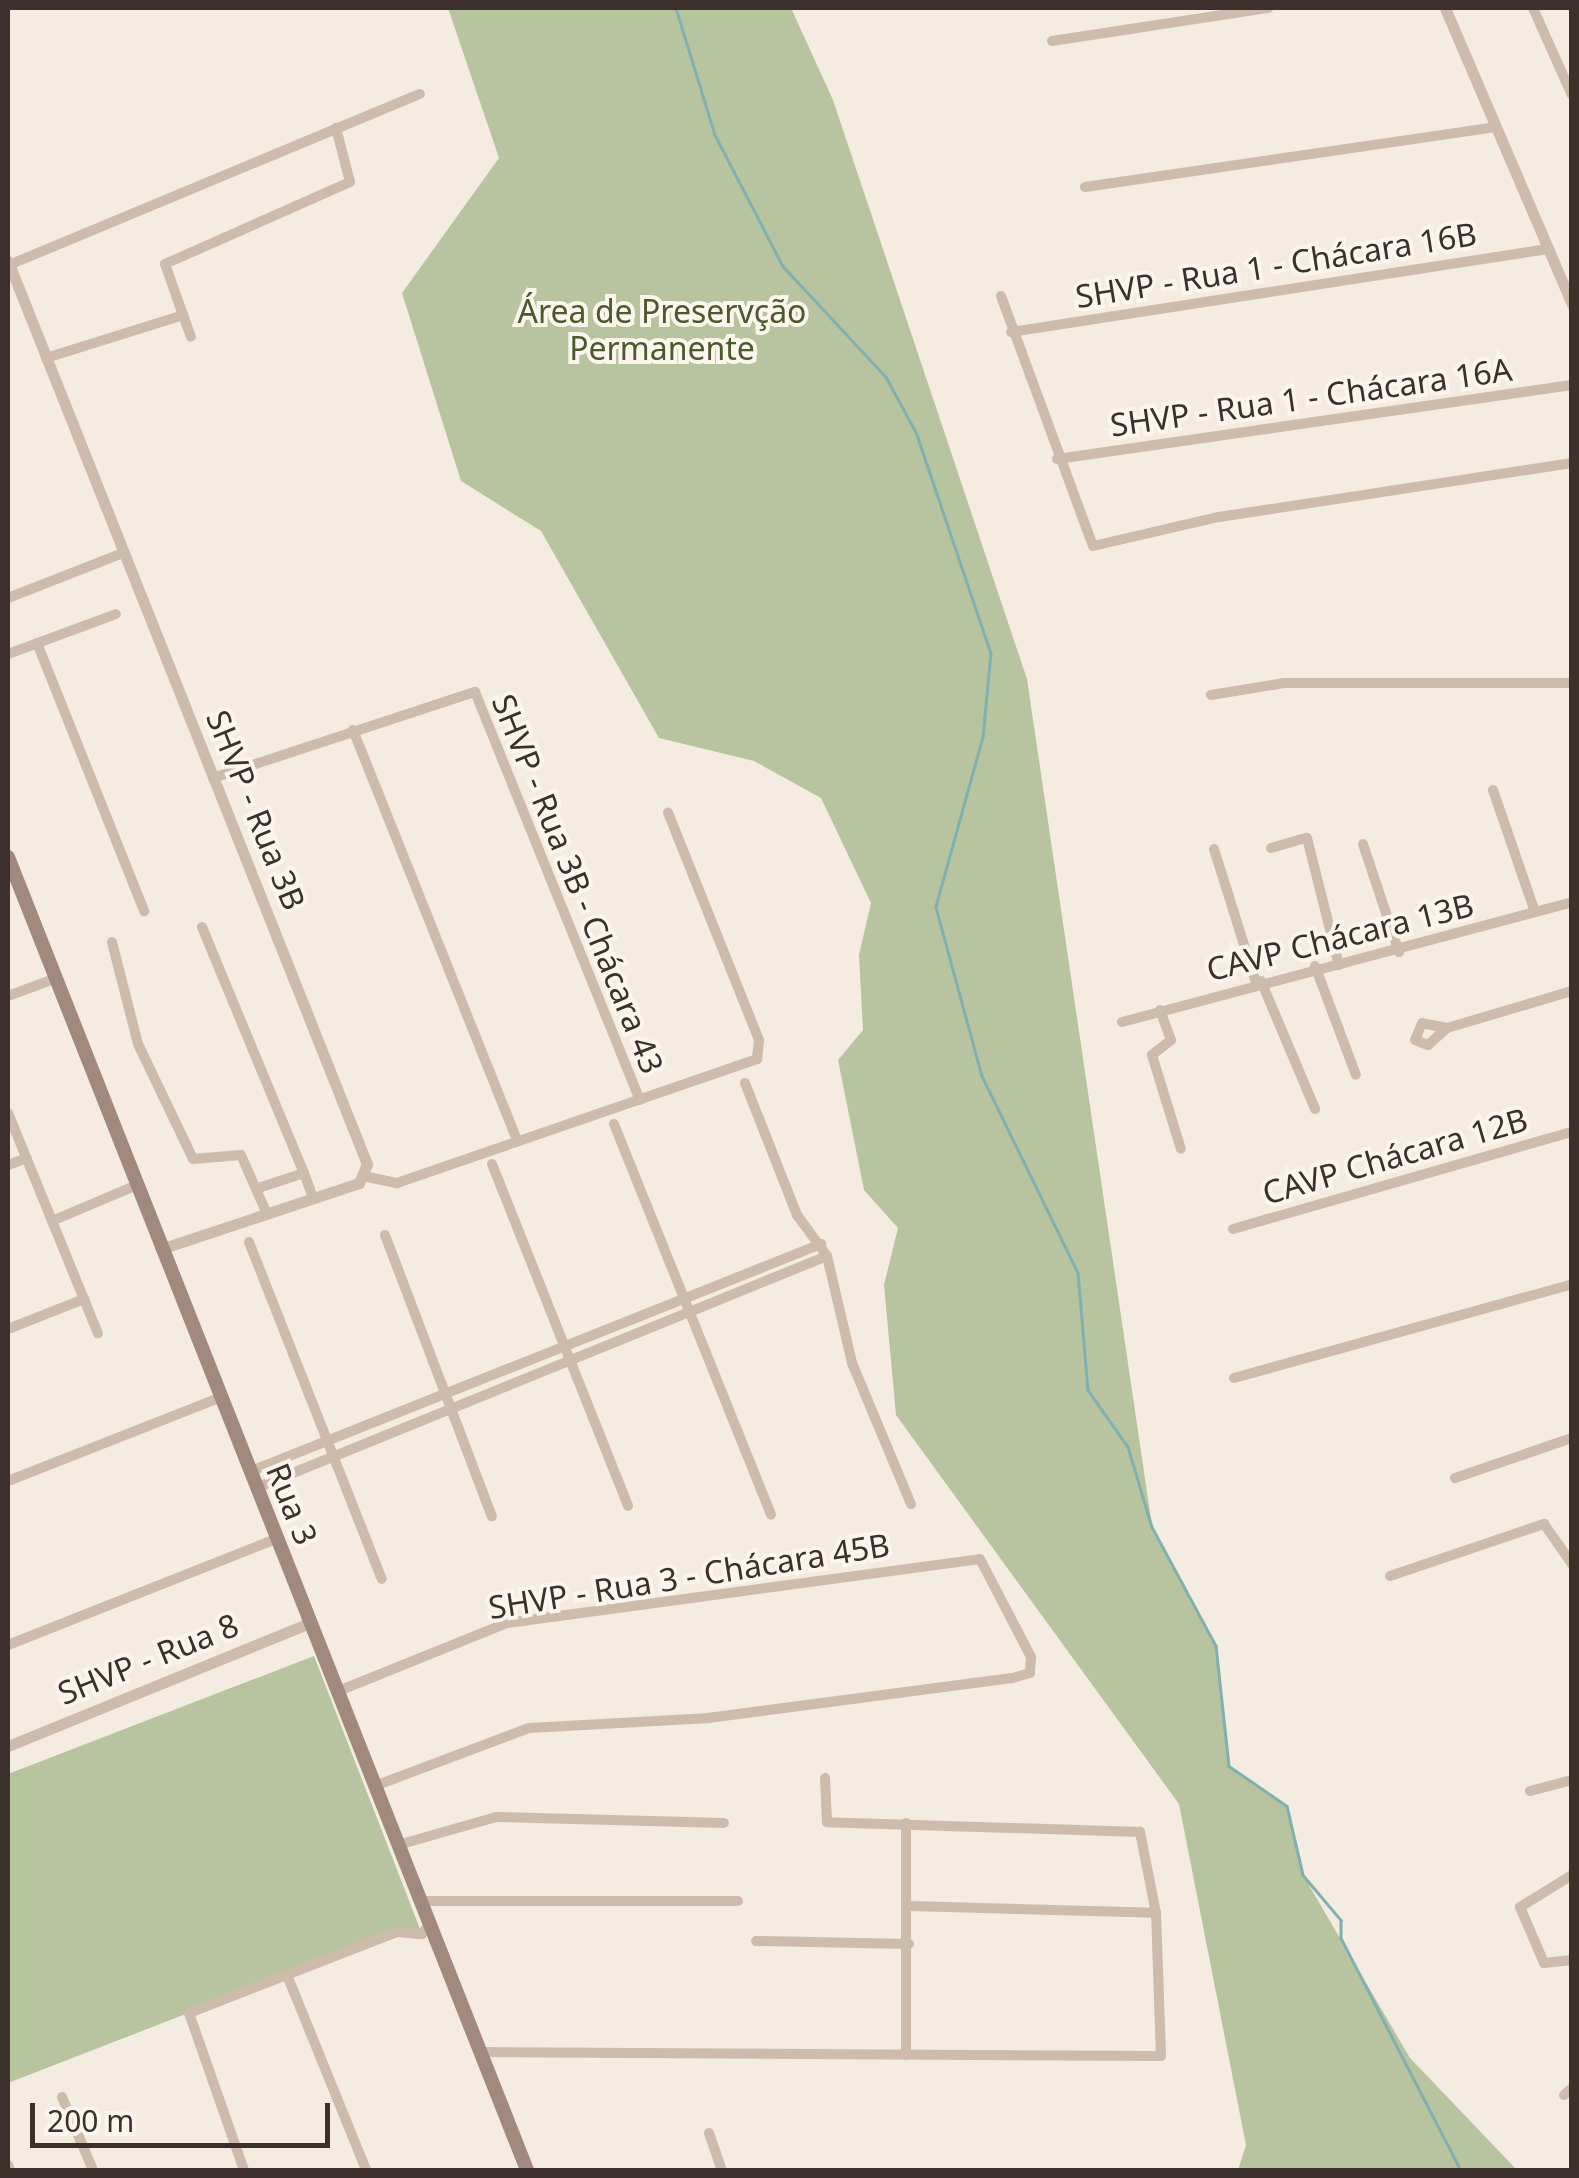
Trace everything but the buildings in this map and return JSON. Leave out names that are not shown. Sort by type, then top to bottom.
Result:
[{"type":"main road","name":"Rua 3","points":[[8,858],[527,2170]]},
{"type":"street","points":[[1052,41],[1268,8]]},
{"type":"street","points":[[1444,8],[1572,306]]},
{"type":"street","points":[[1533,8],[1572,95]]},
{"type":"street","points":[[8,263],[420,94]]},
{"type":"street","points":[[191,337],[165,264],[350,182],[336,128]]},
{"type":"street","points":[[1085,187],[1496,128]]},
{"type":"street","name":"SHVP - Rua 1 - Chácara 16B","points":[[1012,332],[1548,249]]},
{"type":"street","name":"SHVP - Rua 3B","points":[[8,263],[368,1177]]},
{"type":"street","points":[[1000,296],[1086,538],[1105,550],[1212,518],[1572,463]]},
{"type":"street","points":[[46,358],[183,316]]},
{"type":"street","name":"SHVP - Rua 1 - Chácara 16A","points":[[1057,459],[1572,385]]},
{"type":"street","points":[[8,598],[123,553]]},
{"type":"street","points":[[8,654],[116,614]]},
{"type":"street","points":[[37,643],[144,911]]},
{"type":"street","points":[[1211,695],[1284,683],[1572,683]]},
{"type":"street","name":"SHVP - Rua 3B - Chácara 43","points":[[213,778],[471,692],[480,697],[640,1100]]},
{"type":"street","points":[[353,730],[517,1141]]},
{"type":"street","points":[[1492,790],[1536,912]]},
{"type":"street","name":"SHVP - Rua 3B - Chácara 43","points":[[368,1177],[398,1182],[640,1100],[761,1053],[668,812]]},
{"type":"street","points":[[1271,848],[1307,838],[1339,965]]},
{"type":"street","points":[[1364,844],[1399,952]]},
{"type":"street","points":[[1214,849],[1258,982],[1315,1110]]},
{"type":"street","name":"CAVP Chácara 13B","points":[[1122,1022],[1316,966],[1399,952],[1572,902]]},
{"type":"street","points":[[202,928],[313,1198]]},
{"type":"street","points":[[112,942],[138,1044],[193,1159],[238,1154],[258,1188],[266,1212]]},
{"type":"street","points":[[1316,966],[1356,1076]]},
{"type":"street","points":[[8,996],[54,979]]},
{"type":"street","points":[[1448,1028],[1572,991]]},
{"type":"street","points":[[1160,1010],[1170,1040],[1152,1055],[1181,1149]]},
{"type":"street","points":[[746,1082],[797,1214],[827,1256],[852,1363],[910,1504]]},
{"type":"street","points":[[8,1114],[98,1333]]},
{"type":"street","points":[[614,1124],[772,1514]]},
{"type":"street","name":"CAVP Chácara 12B","points":[[1233,1229],[1572,1132]]},
{"type":"street","points":[[8,1165],[27,1158]]},
{"type":"street","points":[[492,1164],[628,1506]]},
{"type":"street","points":[[258,1188],[304,1173]]},
{"type":"street","points":[[162,1249],[368,1177]]},
{"type":"street","points":[[52,1221],[137,1186]]},
{"type":"street","points":[[385,1234],[492,1516]]},
{"type":"street","points":[[249,1242],[382,1579]]},
{"type":"street","points":[[249,1472],[296,1454],[331,1447],[449,1400],[821,1244]]},
{"type":"street","points":[[687,1303],[827,1256]]},
{"type":"street","points":[[1234,1378],[1572,1284]]},
{"type":"street","points":[[8,1330],[84,1299]]},
{"type":"street","points":[[8,1482],[219,1398]]},
{"type":"street","points":[[1455,1478],[1572,1438]]},
{"type":"street","points":[[256,1488],[301,1467],[331,1447]]},
{"type":"street","points":[[296,1454],[301,1467]]},
{"type":"street","points":[[1390,1576],[1544,1524],[1572,1564]]},
{"type":"street","points":[[8,1645],[276,1539]]},
{"type":"street","name":"SHVP - Rua 3 - Chácara 45B","points":[[336,1692],[522,1620],[980,1559],[994,1573],[1031,1657],[1023,1676],[710,1718],[529,1728],[374,1786]]},
{"type":"street","name":"SHVP - Rua 8","points":[[8,1746],[310,1623]]},
{"type":"street","points":[[480,2052],[1155,2059],[1164,2044],[1156,1913],[1145,1838],[1130,1825],[827,1822],[824,1778]]},
{"type":"street","points":[[1530,1792],[1572,1780]]},
{"type":"street","points":[[398,1845],[496,1817],[724,1822]]},
{"type":"street","points":[[906,1823],[910,1906],[906,2055]]},
{"type":"street","points":[[1572,1875],[1520,1907],[1544,1963],[1572,1960]]},
{"type":"street","points":[[420,1901],[738,1902]]},
{"type":"street","points":[[910,1906],[1156,1913]]},
{"type":"street","points":[[244,2170],[186,2019],[397,1932],[422,1934],[430,1924]]},
{"type":"street","points":[[756,1941],[910,1944]]},
{"type":"street","points":[[288,1975],[366,2170]]},
{"type":"street","points":[[62,2097],[93,2170]]},
{"type":"street","points":[[709,2134],[722,2170]]},
{"type":"green space","name":"Área de Preservção Permanente","points":[[448,8],[791,8],[833,100],[1027,679],[1152,1526],[1216,1646],[1229,1766],[1287,1806],[1303,1875],[1410,2058],[1517,2170],[1238,2170],[1246,2145],[1179,1804],[896,1415],[884,1285],[898,1228],[864,1190],[838,1060],[863,1030],[859,955],[871,903],[821,798],[754,761],[659,738],[541,531],[461,481],[402,293],[499,158]]},
{"type":"green space","points":[[314,1656],[422,1934],[397,1932],[8,2083],[8,1774]]},
{"type":"waterway","points":[[676,8],[715,135],[783,266],[886,377],[916,432],[991,653],[983,737],[936,907],[982,1076],[1078,1273],[1088,1390],[1128,1447],[1152,1527],[1216,1646],[1229,1766],[1287,1806],[1303,1875],[1341,1920],[1341,1938],[1461,2170]]}]
